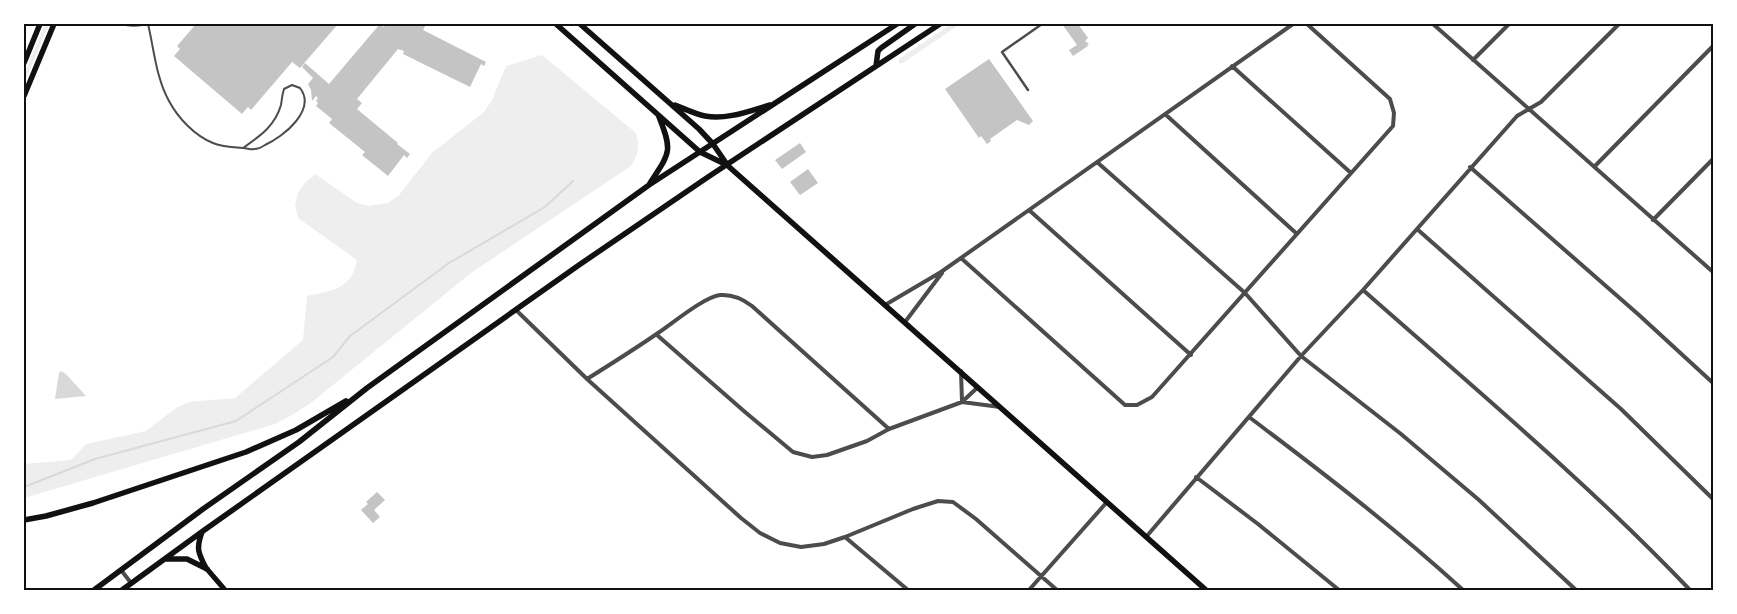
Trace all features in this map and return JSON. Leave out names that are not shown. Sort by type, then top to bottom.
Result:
[{"type":"main road","points":[[24,63],[40,24]]},
{"type":"main road","points":[[24,96],[54,24]]},
{"type":"main road","points":[[556,24],[700,152],[727,165]]},
{"type":"main road","points":[[580,24],[699,128],[713,144],[727,165],[1206,590]]},
{"type":"main road","points":[[94,590],[196,514],[299,442],[368,388],[649,185],[897,24]]},
{"type":"main road","points":[[876,66],[878,51],[915,24]]},
{"type":"main road","points":[[122,590],[202,531],[516,310],[727,165],[940,24]]},
{"type":"main road","points":[[670,103],[696,114],[717,117],[741,113],[777,102]]},
{"type":"main road","points":[[649,185],[666,160],[669,148],[665,130],[658,114]]},
{"type":"main road","points":[[24,520],[93,503],[246,452],[296,430],[368,388]]},
{"type":"main road","points":[[202,531],[198,553],[207,570],[225,590]]},
{"type":"main road","points":[[163,560],[187,560],[207,570]]},
{"type":"street","points":[[1028,90],[1002,52],[1042,24]]},
{"type":"street","points":[[885,305],[945,269],[1293,24]]},
{"type":"street","points":[[960,258],[1125,405],[1137,404],[1152,397],[1393,126],[1394,113],[1390,99],[1307,24]]},
{"type":"street","points":[[1433,24],[1713,272]]},
{"type":"street","points":[[1473,60],[1508,24]]},
{"type":"street","points":[[1146,536],[1301,356],[1363,290],[1517,116],[1541,102],[1619,24]]},
{"type":"street","points":[[1595,166],[1713,46]]},
{"type":"street","points":[[1232,66],[1351,173]]},
{"type":"street","points":[[1165,114],[1297,234]]},
{"type":"street","points":[[1654,220],[1713,159]]},
{"type":"street","points":[[1097,162],[1244,293],[1301,356],[1401,434],[1479,500],[1576,590]]},
{"type":"street","points":[[1470,167],[1639,315],[1713,383]]},
{"type":"street","points":[[1029,210],[1191,355]]},
{"type":"street","points":[[1417,229],[1621,410],[1713,499]]},
{"type":"street","points":[[905,322],[945,269]]},
{"type":"street","points":[[1363,290],[1518,427],[1644,543],[1690,590]]},
{"type":"street","points":[[587,380],[657,335],[710,297],[734,296],[743,299],[890,429]]},
{"type":"street","points":[[516,310],[587,380],[760,533],[780,543],[801,547],[824,544],[913,508],[938,501],[953,502],[976,519],[1057,590]]},
{"type":"street","points":[[657,335],[793,452],[812,457],[827,455],[867,441],[890,429],[962,402],[978,386]]},
{"type":"street","points":[[961,371],[962,402]]},
{"type":"street","points":[[962,402],[1002,408]]},
{"type":"street","points":[[1249,417],[1345,490],[1435,564],[1463,590]]},
{"type":"street","points":[[1196,477],[1258,524],[1339,590]]},
{"type":"street","points":[[1029,590],[1107,502]]},
{"type":"street","points":[[845,537],[908,590]]},
{"type":"street","points":[[121,570],[131,583]]},
{"type":"lane","points":[[122,24],[127,26],[148,24],[162,86],[174,109],[193,130],[212,143],[231,148],[256,150],[279,138],[290,129],[304,107],[304,97],[300,88],[292,85],[284,89],[281,104],[273,122],[260,137],[243,148]]},
{"type":"shaded area","points":[[45,24],[49,24],[24,84],[24,75]]},
{"type":"shaded area","points":[[951,24],[960,24],[903,63],[899,63],[899,59]]},
{"type":"shaded area","points":[[542,55],[636,133],[638,150],[631,166],[471,273],[312,402],[292,415],[275,424],[24,498],[24,464],[71,460],[86,444],[146,431],[176,408],[189,402],[235,398],[303,340],[307,296],[332,290],[346,283],[351,277],[357,260],[298,218],[295,205],[298,192],[306,182],[315,174],[357,203],[369,206],[388,203],[399,195],[432,153],[484,112],[492,100],[506,66]]},
{"type":"shaded area","points":[[61,371],[86,396],[55,399],[59,373]]},
{"type":"building","points":[[196,24],[338,24],[300,68],[292,62],[251,110],[248,107],[242,114],[174,56],[180,49],[177,46]]},
{"type":"building","points":[[386,24],[426,24],[423,30],[486,62],[484,66],[481,64],[470,87],[403,54],[404,51],[398,49],[357,99],[362,103],[357,109],[410,154],[407,158],[404,155],[388,176],[362,155],[365,152],[329,123],[332,119],[316,106],[318,98],[316,96],[312,101],[311,90],[308,84],[313,78],[302,67],[305,63],[329,84],[379,25],[384,27]]},
{"type":"building","points":[[1062,24],[1078,24],[1088,38],[1085,41],[1089,44],[1088,46],[1073,56],[1069,50],[1077,45]]},
{"type":"building","points":[[989,59],[1033,121],[1029,125],[1017,120],[990,139],[991,141],[987,144],[981,136],[979,138],[945,89]]},
{"type":"building","points":[[800,143],[806,152],[782,169],[775,160]]},
{"type":"building","points":[[808,169],[818,183],[800,195],[790,182]]},
{"type":"building","points":[[377,492],[385,500],[374,510],[380,517],[373,523],[361,510],[368,504],[366,502]]},
{"type":"waterway","points":[[24,487],[95,459],[236,421],[333,357],[350,336],[449,263],[545,207],[573,181]]}]
